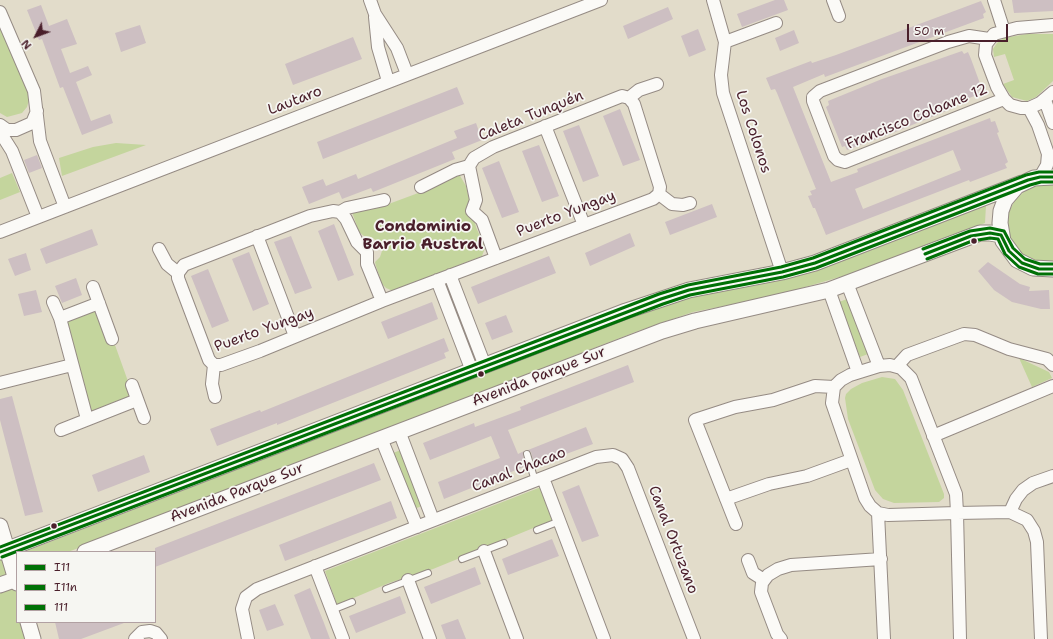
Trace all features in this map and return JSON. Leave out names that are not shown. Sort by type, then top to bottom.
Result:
[{"type":"street","points":[[370,0],[375,14],[397,48],[408,74]]},
{"type":"street","name":"Lautaro","points":[[0,232],[601,0]]},
{"type":"street","name":"Los Colonos","points":[[714,0],[725,42],[720,75],[723,93],[782,272]]},
{"type":"street","points":[[833,0],[839,16]]},
{"type":"street","points":[[994,0],[1004,31]]},
{"type":"street","points":[[0,12],[34,91],[40,141],[65,207]]},
{"type":"street","points":[[375,14],[378,47],[388,81]]},
{"type":"street","points":[[725,42],[776,23]]},
{"type":"street","points":[[1053,25],[1025,27],[994,34],[989,39],[985,51],[987,63],[997,88],[1004,99],[1015,107],[1029,108],[1049,96],[1053,123]]},
{"type":"street","name":"Francisco Coloane 12","points":[[989,39],[969,36],[960,38],[820,91],[813,97],[813,101],[834,156],[838,160],[844,162],[1004,99]]},
{"type":"street","name":"Caleta Tunquén","points":[[421,187],[455,170],[469,166],[474,158],[484,151],[622,96],[629,98],[639,90],[657,84]]},
{"type":"street","points":[[629,98],[634,104],[656,172],[660,187],[659,194],[672,204],[678,205],[690,203]]},
{"type":"street","points":[[1029,108],[1040,130],[1048,154],[1046,177]]},
{"type":"street","points":[[0,125],[7,130],[16,130],[32,122],[37,111]]},
{"type":"street","points":[[545,126],[584,225]]},
{"type":"street","points":[[0,132],[12,151],[38,217]]},
{"type":"street","points":[[469,166],[476,200],[472,211],[482,220],[496,258]]},
{"type":"street","name":"Avenida Parque Sur","points":[[4,551],[676,293],[782,272],[826,260],[1022,183],[1046,177]]},
{"type":"street","points":[[1022,183],[1012,190],[1003,206],[1000,223],[1001,236],[1009,251],[1022,263],[1039,269],[1053,269]]},
{"type":"street","name":"Puerto Yungay","points":[[214,365],[221,365],[260,351],[382,301],[653,199],[659,194]]},
{"type":"street","points":[[216,397],[212,384],[214,365],[209,360],[178,278],[178,273],[184,265],[310,216],[333,211],[340,212],[347,208],[384,200]]},
{"type":"street","points":[[340,212],[346,219],[357,242],[367,252],[368,264],[382,301]]},
{"type":"street","name":"Avenida Parque Sur","points":[[88,551],[667,329],[829,290],[971,236],[990,233],[1001,236]]},
{"type":"street","points":[[257,236],[295,336]]},
{"type":"street","points":[[159,249],[167,264],[178,273]]},
{"type":"street","points":[[450,275],[478,368]]},
{"type":"street","points":[[437,280],[478,368]]},
{"type":"street","points":[[848,283],[879,366]]},
{"type":"street","points":[[93,286],[112,339]]},
{"type":"street","points":[[829,290],[858,372]]},
{"type":"street","points":[[53,302],[60,318],[87,420]]},
{"type":"street","points":[[60,318],[100,303]]},
{"type":"street","points":[[897,366],[906,355],[964,334],[975,335],[1009,349],[1047,359],[1053,365]]},
{"type":"street","points":[[0,383],[72,365]]},
{"type":"street","points":[[960,639],[957,513],[956,494],[911,378],[904,370],[897,366],[890,365],[879,366],[858,372],[841,380],[834,388],[832,403],[865,498],[870,506],[878,513],[893,515],[957,513],[1010,512],[1027,520],[1032,526],[1036,537],[1041,639]]},
{"type":"street","points":[[132,385],[144,418]]},
{"type":"street","points":[[736,524],[695,420],[736,407],[773,400],[815,386],[834,388]]},
{"type":"street","points":[[933,436],[1053,386]]},
{"type":"street","points":[[61,430],[137,400]]},
{"type":"street","points":[[399,431],[433,520]]},
{"type":"street","points":[[381,438],[417,527]]},
{"type":"street","name":"Canal Chacao","points":[[248,639],[242,616],[243,603],[251,592],[257,589],[602,456],[617,456]]},
{"type":"street","name":"Canal Ortuzano","points":[[617,456],[622,459],[628,468],[694,639]]},
{"type":"street","points":[[726,499],[765,485],[806,476],[851,460]]},
{"type":"street","points":[[1010,512],[1016,499],[1023,490],[1033,483],[1053,476]]},
{"type":"street","points":[[539,480],[560,521],[604,639]]},
{"type":"street","points":[[878,513],[884,639]]},
{"type":"street","points":[[0,526],[4,551],[16,578]]},
{"type":"street","points":[[484,551],[517,639]]},
{"type":"street","points":[[781,639],[777,634],[761,592],[764,580],[774,571],[791,565],[880,559]]},
{"type":"street","points":[[748,560],[753,572],[764,580]]},
{"type":"street","points":[[315,566],[343,639]]},
{"type":"street","points":[[0,585],[16,580]]},
{"type":"street","points":[[408,580],[430,639]]},
{"type":"street","points":[[28,623],[33,639]]},
{"type":"street","points":[[135,639],[142,632],[150,631],[156,633],[161,639]]},
{"type":"lane","points":[[527,454],[539,480]]},
{"type":"lane","points":[[537,530],[560,521]]},
{"type":"lane","points":[[462,559],[504,543]]},
{"type":"lane","points":[[386,589],[428,573]]},
{"type":"lane","points":[[332,610],[352,602]]},
{"type":"green space","points":[[0,24],[27,84],[29,100],[27,107],[22,113],[7,117],[0,113]]},
{"type":"green space","points":[[1027,34],[1053,34],[1053,81],[1036,97],[1027,101],[1012,97],[1003,84],[1014,80],[1005,54],[994,57],[993,49],[997,43],[1004,38]]},
{"type":"green space","points":[[116,143],[146,145],[62,176],[59,158],[93,147]]},
{"type":"green space","points":[[12,173],[20,192],[0,200],[0,178]]},
{"type":"green space","points":[[459,174],[466,186],[476,227],[485,248],[482,256],[393,291],[386,288],[382,284],[375,262],[380,257],[382,251],[380,244],[373,238],[364,236],[359,232],[352,212],[386,205],[429,189]]},
{"type":"green space","points":[[1053,184],[1053,262],[1035,261],[1021,253],[1011,241],[1007,225],[1008,214],[1015,200],[1027,189],[1036,185]]},
{"type":"green space","points":[[986,205],[985,223],[850,274],[771,297],[693,312],[638,331],[71,551],[27,551],[604,327],[698,295],[820,269]]},
{"type":"green space","points":[[847,299],[868,354],[860,357],[839,302]]},
{"type":"green space","points":[[101,306],[134,398],[90,414],[62,318]]},
{"type":"green space","points":[[1019,358],[1049,372],[1052,378],[1032,387]]},
{"type":"green space","points":[[882,377],[895,379],[903,390],[944,494],[944,498],[939,502],[894,503],[883,499],[875,490],[848,419],[845,398],[846,394],[851,389],[862,383]]},
{"type":"green space","points":[[401,450],[422,506],[414,509],[393,453]]},
{"type":"green space","points":[[541,487],[553,520],[433,569],[389,583],[337,605],[325,571]]},
{"type":"green space","points":[[0,533],[16,589],[16,623],[25,623],[29,639],[0,639]]},
{"type":"building","points":[[775,0],[784,0],[788,10],[742,27],[737,14]]},
{"type":"building","points":[[1012,0],[1053,0],[1053,11],[1014,13]]},
{"type":"building","points":[[981,1],[986,12],[983,14],[984,18],[825,77],[824,74],[793,87],[831,182],[858,172],[857,169],[990,118],[991,122],[995,121],[999,132],[997,133],[1008,162],[1005,164],[1007,168],[970,182],[969,180],[826,235],[815,208],[813,208],[808,196],[812,195],[810,191],[816,189],[777,93],[775,89],[771,90],[766,78],[811,61],[812,63]],"holes":[[[953,150],[961,170],[863,209],[855,189]]]},
{"type":"building","points":[[41,5],[49,26],[67,19],[77,44],[61,49],[70,73],[88,66],[92,75],[76,82],[91,121],[110,114],[113,123],[82,135],[63,87],[60,88],[42,39],[39,40],[27,10]]},
{"type":"building","points":[[668,7],[673,19],[628,39],[623,26]]},
{"type":"building","points":[[140,25],[146,43],[121,52],[115,33]]},
{"type":"building","points":[[698,29],[706,50],[689,57],[681,36]]},
{"type":"building","points":[[794,30],[799,43],[780,51],[775,38]]},
{"type":"building","points":[[353,37],[362,59],[293,85],[285,64]]},
{"type":"building","points":[[962,51],[964,54],[968,52],[971,59],[982,89],[978,91],[979,94],[955,104],[956,107],[895,132],[847,150],[845,146],[842,147],[826,107],[829,105],[828,101],[882,79]]},
{"type":"building","points":[[457,87],[464,104],[323,159],[317,142]]},
{"type":"building","points":[[620,109],[640,160],[623,166],[603,116]]},
{"type":"building","points":[[476,123],[482,140],[452,152],[455,159],[373,192],[371,188],[342,199],[339,192],[309,204],[302,187],[323,179],[326,186],[356,174],[358,179],[457,138],[454,131]]},
{"type":"building","points":[[579,125],[599,176],[583,182],[563,131]]},
{"type":"building","points":[[539,145],[559,196],[542,202],[522,151]]},
{"type":"building","points":[[37,155],[42,168],[29,173],[24,160]]},
{"type":"building","points":[[499,161],[519,212],[502,218],[482,168]]},
{"type":"building","points":[[712,204],[717,217],[670,235],[665,222]]},
{"type":"building","points":[[334,224],[354,275],[338,281],[318,231]]},
{"type":"building","points":[[92,229],[98,245],[46,264],[40,249]]},
{"type":"building","points":[[630,233],[635,246],[590,266],[585,253]]},
{"type":"building","points":[[291,236],[312,288],[295,294],[274,242]]},
{"type":"building","points":[[249,252],[269,304],[253,311],[232,259]]},
{"type":"building","points":[[26,253],[31,270],[15,276],[8,259]]},
{"type":"building","points":[[549,256],[556,273],[478,304],[471,287]]},
{"type":"building","points":[[988,262],[1020,284],[1030,287],[1029,291],[1049,290],[1050,309],[1041,309],[1012,302],[994,290],[978,271]]},
{"type":"building","points":[[208,269],[229,321],[212,328],[191,276]]},
{"type":"building","points":[[76,278],[82,295],[62,303],[55,286]]},
{"type":"building","points":[[36,290],[42,312],[24,316],[18,294]]},
{"type":"building","points":[[432,302],[438,319],[388,339],[381,322]]},
{"type":"building","points":[[506,315],[513,332],[492,340],[485,323]]},
{"type":"building","points":[[444,338],[449,351],[444,353],[446,358],[277,425],[277,423],[217,446],[210,429],[260,410],[261,412]]},
{"type":"building","points":[[628,365],[634,382],[508,430],[518,454],[524,451],[523,455],[526,466],[444,499],[438,482],[500,458],[491,436],[430,460],[423,443],[474,423],[475,427],[521,410],[520,407]]},
{"type":"building","points":[[12,396],[43,512],[25,516],[0,420],[0,399]]},
{"type":"building","points":[[586,427],[593,444],[542,463],[541,461],[534,463],[531,452],[528,450]]},
{"type":"building","points":[[144,455],[150,472],[98,492],[92,475]]},
{"type":"building","points":[[374,463],[381,480],[156,567],[155,548]]},
{"type":"building","points":[[579,485],[599,536],[582,542],[562,492]]},
{"type":"building","points":[[391,501],[397,518],[285,561],[279,545]]},
{"type":"building","points":[[552,539],[559,556],[508,575],[502,559]]},
{"type":"building","points":[[475,567],[481,584],[431,604],[424,587]]},
{"type":"building","points":[[310,588],[330,639],[311,639],[294,595]]},
{"type":"building","points":[[400,596],[406,613],[356,633],[349,616]]},
{"type":"building","points":[[275,604],[284,625],[267,631],[259,610]]},
{"type":"building","points":[[458,619],[466,639],[446,639],[441,625]]},
{"type":"building","points":[[55,623],[124,623],[81,639],[59,639]]},
{"type":"transit line","name":"111","points":[[0,547],[659,294],[688,285],[781,267],[813,258],[1026,175],[1039,172],[1053,172]]},
{"type":"transit line","name":"I11","points":[[0,552],[661,299],[689,290],[782,272],[815,263],[1028,180],[1040,177],[1053,177]]},
{"type":"transit line","name":"I11n","points":[[18,551],[663,304],[690,295],[783,277],[816,268],[1030,185],[1041,182],[1053,182]]},
{"type":"transit line","name":"111","points":[[923,249],[970,231],[990,228],[1004,231],[1013,248],[1025,259],[1040,264],[1053,264]]},
{"type":"transit line","name":"I11","points":[[925,254],[971,236],[990,233],[1001,235],[1009,251],[1022,263],[1039,269],[1053,269]]},
{"type":"transit line","name":"I11n","points":[[927,259],[972,241],[990,238],[998,239],[1005,254],[1019,267],[1038,274],[1053,274]]},
{"type":"transit line","name":"I11n","points":[[2,557],[16,552]]},
{"type":"district","name":"Condominio Barrio Austral","points":[[423,236]]}]
